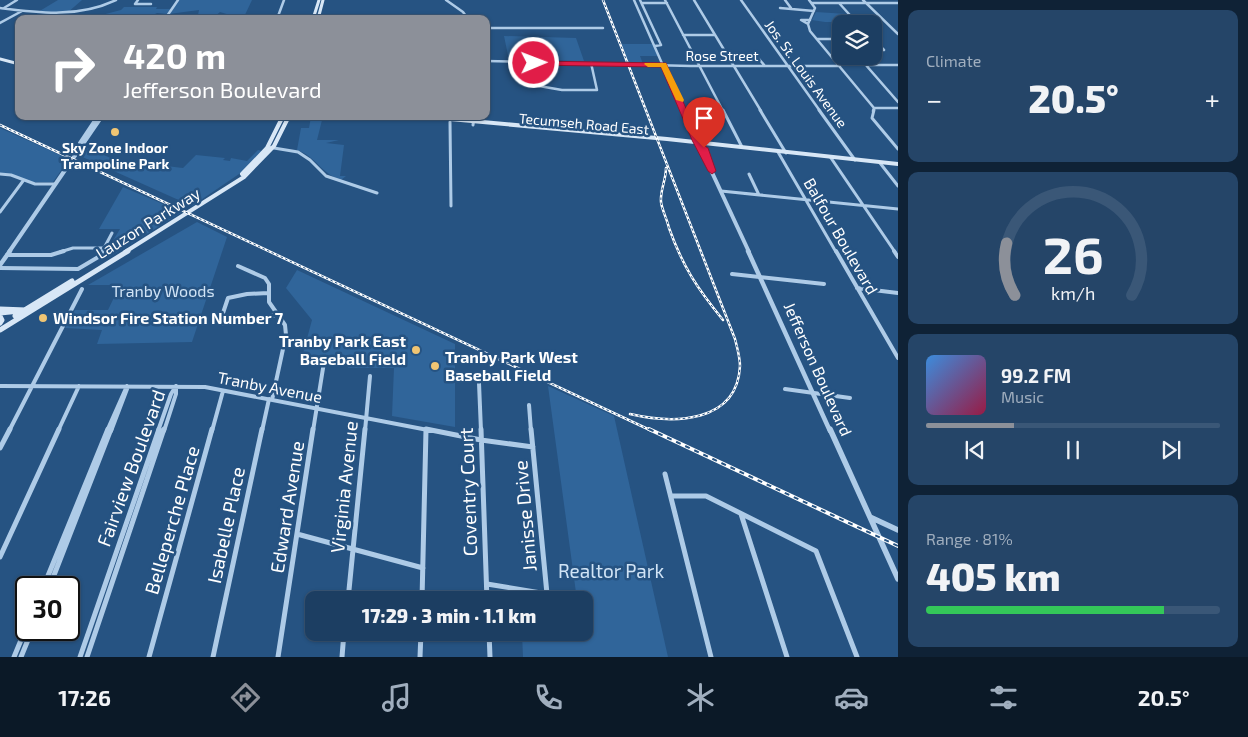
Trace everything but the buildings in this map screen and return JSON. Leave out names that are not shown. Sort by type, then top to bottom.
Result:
[{"type":"main road","points":[[314,15],[319,0]]},
{"type":"main road","points":[[319,15],[323,0]]},
{"type":"main road","points":[[0,59],[15,63]]},
{"type":"main road","name":"Lauzon Parkway","points":[[270,148],[282,120]]},
{"type":"main road","name":"Lauzon Parkway","points":[[0,330],[27,311],[235,184],[252,170],[282,135],[288,120]]},
{"type":"main road","name":"Tecumseh Road East","points":[[429,120],[473,123]]},
{"type":"main road","name":"Tecumseh Road East","points":[[449,120],[778,152]]},
{"type":"main road","name":"Tecumseh Road East","points":[[700,144],[898,164]]},
{"type":"main road","points":[[0,309],[27,311]]},
{"type":"main road","points":[[0,324],[2,320],[0,314],[27,311]]},
{"type":"main road","name":"Lauzon Parkway","points":[[0,324],[27,311]]},
{"type":"street","points":[[1,8],[17,0]]},
{"type":"street","points":[[1,8],[46,14],[73,14],[116,0]]},
{"type":"street","points":[[138,0],[135,4],[151,4]]},
{"type":"street","points":[[168,15],[178,0]]},
{"type":"street","points":[[278,15],[284,0]]},
{"type":"street","points":[[446,0],[465,15]]},
{"type":"street","points":[[694,0],[786,153]]},
{"type":"street","name":"Jos. St. Louis Avenue","points":[[741,0],[856,160]]},
{"type":"street","points":[[785,0],[791,8]]},
{"type":"street","points":[[809,0],[815,8],[808,24],[810,31],[874,108]]},
{"type":"street","points":[[863,0],[898,34]]},
{"type":"street","points":[[893,0],[897,3]]},
{"type":"street","points":[[635,2],[666,2],[742,147]]},
{"type":"street","name":"Jefferson Boulevard","points":[[635,2],[898,579]]},
{"type":"street","points":[[641,2],[661,45],[655,46]]},
{"type":"street","points":[[812,3],[897,3]]},
{"type":"street","points":[[839,3],[850,15]]},
{"type":"street","points":[[780,8],[814,11]]},
{"type":"street","points":[[0,24],[22,10]]},
{"type":"street","points":[[808,24],[800,20],[810,20]]},
{"type":"street","points":[[490,28],[603,28]]},
{"type":"street","points":[[683,35],[715,34]]},
{"type":"street","points":[[650,35],[656,35]]},
{"type":"street","points":[[817,39],[832,38]]},
{"type":"street","points":[[758,59],[765,66]]},
{"type":"street","name":"Rose Street","points":[[490,61],[700,66],[840,66]]},
{"type":"street","points":[[534,62],[539,86],[562,90],[597,90],[591,63]]},
{"type":"street","points":[[866,65],[898,102]]},
{"type":"street","points":[[882,65],[898,65]]},
{"type":"street","points":[[874,108],[898,108]]},
{"type":"street","points":[[874,108],[872,118],[898,149]]},
{"type":"street","points":[[81,145],[80,143],[95,120]]},
{"type":"street","points":[[0,266],[54,184],[99,120]]},
{"type":"street","points":[[450,122],[451,206]]},
{"type":"street","points":[[270,148],[299,154],[310,160],[326,176],[377,193]]},
{"type":"street","name":"Balfour Boulevard","points":[[778,152],[898,358]]},
{"type":"street","points":[[831,158],[898,257]]},
{"type":"street","points":[[880,163],[898,186]]},
{"type":"street","points":[[0,174],[35,184],[54,184]]},
{"type":"street","points":[[748,174],[760,195]]},
{"type":"street","points":[[0,212],[23,181]]},
{"type":"street","points":[[721,191],[898,209]]},
{"type":"street","points":[[0,266],[78,269],[96,259],[105,248],[112,233]]},
{"type":"street","points":[[7,255],[51,255],[73,248],[105,248]]},
{"type":"street","name":"Isabelle Place","points":[[213,657],[286,334],[285,325],[269,302],[269,284],[265,278],[238,266]]},
{"type":"street","points":[[732,274],[824,284]]},
{"type":"street","points":[[857,288],[898,293]]},
{"type":"street","points":[[0,448],[82,289]]},
{"type":"street","points":[[268,293],[247,294],[228,298],[220,322],[223,324],[250,323],[278,314]]},
{"type":"street","name":"Edward Avenue","points":[[278,657],[324,362]]},
{"type":"street","name":"Virginia Avenue","points":[[349,591],[370,376]]},
{"type":"street","name":"Coventry Court","points":[[479,383],[487,591]]},
{"type":"street","name":"Tranby Avenue","points":[[0,386],[205,387],[426,430],[533,447]]},
{"type":"street","points":[[0,557],[79,386]]},
{"type":"street","points":[[49,576],[126,394],[127,386]]},
{"type":"street","name":"Fairview Boulevard","points":[[80,657],[176,394],[176,386]]},
{"type":"street","points":[[785,389],[850,398]]},
{"type":"street","name":"Belleperche Place","points":[[149,657],[223,391]]},
{"type":"street","name":"Janisse Drive","points":[[487,584],[547,594],[529,405]]},
{"type":"street","points":[[422,591],[426,430]]},
{"type":"street","points":[[665,474],[711,657]]},
{"type":"street","points":[[671,496],[706,496],[816,551],[857,657]]},
{"type":"street","points":[[741,514],[787,657]]},
{"type":"street","points":[[870,516],[898,530]]},
{"type":"street","points":[[297,534],[423,568]]},
{"type":"street","points":[[53,576],[62,548]]},
{"type":"street","name":"Fairview Boulevard","points":[[87,657],[120,549]]},
{"type":"street","points":[[14,657],[21,641]]},
{"type":"street","points":[[21,657],[28,641]]},
{"type":"street","points":[[342,657],[343,641]]},
{"type":"street","points":[[420,657],[421,641]]},
{"type":"street","points":[[489,641],[490,657]]},
{"type":"green space","points":[[58,0],[82,0],[67,13],[38,12]]},
{"type":"green space","points":[[179,0],[252,0],[245,15],[230,15],[220,12],[216,15],[198,15],[199,10],[169,14]]},
{"type":"green space","points":[[124,7],[171,9],[167,14],[102,15],[121,10]]},
{"type":"green space","points":[[816,12],[848,15],[832,15],[832,22],[812,20]]},
{"type":"green space","points":[[504,36],[576,38],[584,61],[509,60]]},
{"type":"green space","points":[[621,44],[653,44],[659,56],[640,56],[643,64],[629,64]]},
{"type":"green space","points":[[310,120],[322,120],[317,140],[339,140],[326,143],[344,145],[340,176],[346,176],[341,180],[328,173],[304,153],[297,150],[301,128],[309,128]]},
{"type":"green space","points":[[0,128],[69,159],[53,182],[31,182],[0,173]]},
{"type":"green space","points":[[92,140],[86,147],[115,160],[183,168],[196,155],[225,158],[223,160],[230,161],[231,158],[247,161],[258,150],[262,151],[242,172],[192,206],[78,155],[89,141]]},
{"type":"green space","points":[[123,187],[182,212],[108,258],[103,257],[120,229],[99,229]]},
{"type":"green space","name":"Tranby Woods","points":[[197,222],[227,237],[192,342],[97,344],[102,330],[65,328],[75,310],[108,310],[120,285],[88,285]]},
{"type":"green space","points":[[297,270],[455,344],[455,427],[392,416],[394,368],[348,368],[349,360],[302,357],[312,320],[286,288]]},
{"type":"green space","name":"Realtor Park","points":[[548,386],[614,416],[668,657],[523,657],[522,641],[593,641],[593,591],[576,591]]},
{"type":"railway","points":[[603,0],[735,339],[740,363],[736,385],[728,399],[715,409],[700,416],[665,419],[630,414]]},
{"type":"railway","points":[[0,125],[652,431]]},
{"type":"railway","points":[[666,168],[661,202],[669,228],[691,277],[723,320]]},
{"type":"railway","points":[[649,429],[898,546]]},
{"type":"slow traffic","points":[[648,64],[664,64],[680,100]]},
{"type":"place","name":"Sky Zone Indoor Trampoline Park","points":[[115,132]]},
{"type":"place","name":"Windsor Fire Station Number 7","points":[[43,318]]},
{"type":"place","name":"Tranby Park East Baseball Field","points":[[416,350]]},
{"type":"place","name":"Tranby Park West Baseball Field","points":[[435,366]]},
{"type":"route","points":[[534,63],[664,64],[691,125],[690,127],[712,171],[704,148]]}]
